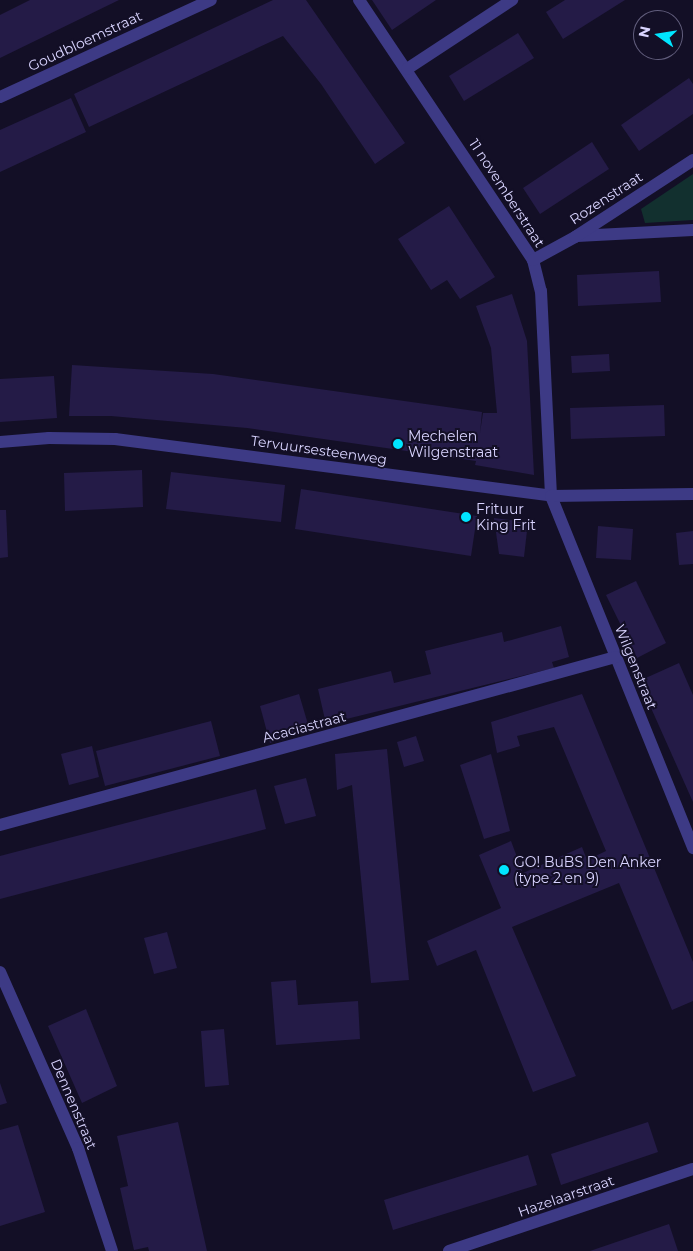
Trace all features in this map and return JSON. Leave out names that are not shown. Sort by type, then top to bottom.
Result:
[{"type":"street","name":"Goudbloemstraat","points":[[0,98],[211,0]]},
{"type":"street","name":"11 novemberstraat","points":[[359,0],[407,69],[533,260],[541,291],[551,496]]},
{"type":"street","points":[[407,69],[512,0]]},
{"type":"street","name":"Rozenstraat","points":[[533,260],[552,246],[575,237],[693,160]]},
{"type":"street","points":[[575,237],[693,230]]},
{"type":"street","name":"Tervuursesteenweg","points":[[0,442],[115,439],[551,496],[693,494]]},
{"type":"street","name":"Wilgenstraat","points":[[551,496],[693,848]]},
{"type":"street","name":"Acaciastraat","points":[[0,825],[616,657]]},
{"type":"street","name":"Dennenstraat","points":[[0,972],[78,1148],[112,1251]]},
{"type":"street","name":"Hazelaarstraat","points":[[449,1251],[693,1169]]},
{"type":"green space","points":[[693,174],[693,220],[645,223],[641,209]]},
{"type":"building","points":[[30,0],[119,0],[0,58],[0,15]]},
{"type":"building","points":[[273,0],[306,0],[405,143],[375,164],[321,84],[283,36],[89,127],[74,94]]},
{"type":"building","points":[[372,0],[436,0],[392,30]]},
{"type":"building","points":[[565,0],[625,0],[563,39],[546,12]]},
{"type":"building","points":[[518,33],[534,58],[464,101],[449,76]]},
{"type":"building","points":[[689,78],[693,84],[693,114],[639,151],[621,125]]},
{"type":"building","points":[[71,98],[86,132],[0,172],[0,130]]},
{"type":"building","points":[[592,142],[609,169],[540,214],[523,188]]},
{"type":"building","points":[[449,206],[495,277],[460,299],[447,280],[431,290],[398,239]]},
{"type":"building","points":[[659,271],[661,302],[578,306],[577,275]]},
{"type":"building","points":[[512,294],[527,341],[534,475],[475,465],[476,461],[247,428],[111,416],[69,416],[72,365],[213,374],[482,412],[480,433],[483,413],[497,413],[491,348],[476,306]]},
{"type":"building","points":[[609,354],[610,371],[572,373],[571,356]]},
{"type":"building","points":[[54,376],[57,418],[0,422],[0,379]]},
{"type":"building","points":[[664,405],[665,436],[571,439],[570,408]]},
{"type":"building","points":[[142,470],[143,507],[65,511],[64,473]]},
{"type":"building","points":[[171,472],[285,485],[281,522],[166,509]]},
{"type":"building","points":[[301,489],[477,516],[471,556],[295,529]]},
{"type":"building","points":[[0,510],[6,510],[8,557],[0,558]]},
{"type":"building","points":[[494,518],[528,522],[524,557],[499,554]]},
{"type":"building","points":[[598,526],[633,529],[631,560],[596,558]]},
{"type":"building","points":[[693,531],[693,564],[679,565],[676,533]]},
{"type":"building","points":[[636,581],[666,643],[637,658],[606,595]]},
{"type":"building","points":[[561,626],[569,657],[552,662],[554,668],[326,724],[318,689],[391,671],[394,683],[431,674],[425,651],[502,632],[504,642]]},
{"type":"building","points":[[679,663],[693,695],[693,802],[639,681]]},
{"type":"building","points":[[299,694],[310,731],[270,743],[260,706]]},
{"type":"building","points":[[582,694],[693,962],[693,1001],[672,1010],[619,883],[512,927],[576,1076],[533,1092],[476,950],[437,966],[427,941],[501,908],[479,855],[511,841],[523,873],[582,847],[587,860],[606,851],[554,727],[517,736],[520,746],[497,753],[491,722]]},
{"type":"building","points":[[211,721],[220,756],[105,786],[96,751]]},
{"type":"building","points":[[416,736],[424,761],[404,767],[397,742]]},
{"type":"building","points":[[92,746],[99,777],[69,785],[61,754]]},
{"type":"building","points":[[387,749],[409,980],[371,983],[352,785],[337,790],[335,754]]},
{"type":"building","points":[[491,754],[510,831],[484,839],[460,765]]},
{"type":"building","points":[[306,778],[316,816],[285,824],[274,786]]},
{"type":"building","points":[[256,789],[266,829],[0,899],[0,856]]},
{"type":"building","points":[[167,932],[177,968],[154,974],[144,938]]},
{"type":"building","points":[[296,980],[298,1005],[358,1001],[360,1039],[276,1045],[271,982]]},
{"type":"building","points":[[86,1009],[117,1086],[82,1103],[48,1026]]},
{"type":"building","points":[[224,1029],[229,1085],[205,1087],[201,1031]]},
{"type":"building","points":[[0,1083],[7,1103],[0,1105]]},
{"type":"building","points":[[178,1122],[207,1251],[149,1251],[148,1247],[134,1250],[120,1188],[128,1186],[117,1136]]},
{"type":"building","points":[[648,1122],[658,1152],[561,1185],[551,1154]]},
{"type":"building","points":[[18,1125],[45,1212],[0,1226],[0,1130]]},
{"type":"building","points":[[528,1155],[537,1185],[393,1230],[384,1200]]},
{"type":"building","points":[[669,1224],[678,1251],[590,1251]]},
{"type":"place","name":"Mechelen Wilgenstraat","points":[[398,444]]},
{"type":"place","name":"Frituur King Frit","points":[[466,517]]},
{"type":"place","name":"GO! BuBS Den Anker (type 2 en 9)","points":[[504,870]]}]
